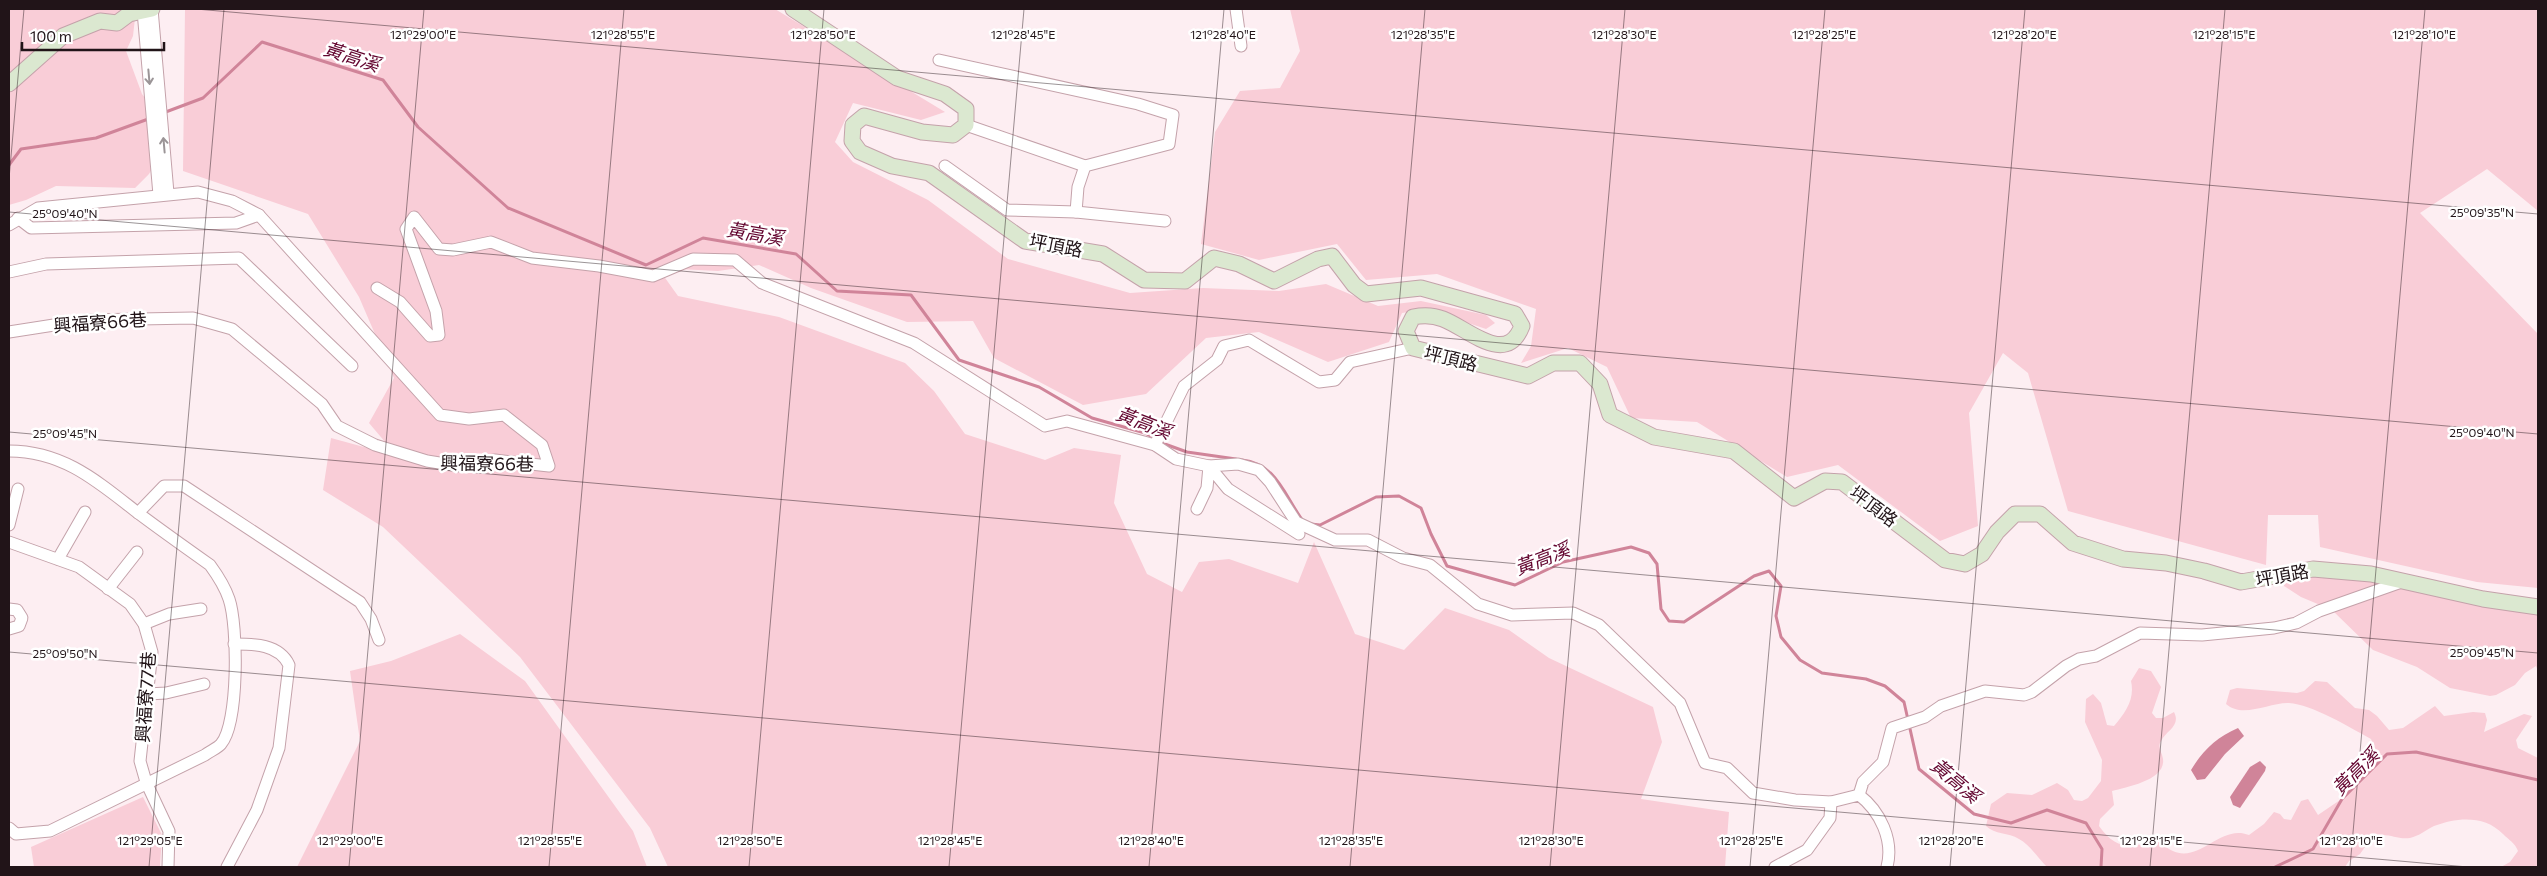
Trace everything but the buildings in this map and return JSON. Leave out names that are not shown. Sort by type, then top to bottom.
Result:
[{"type":"street","points":[[793,9],[897,78],[945,94],[966,109],[966,126],[1085,166],[1168,144],[1173,115],[1138,104],[939,60]]},
{"type":"street","points":[[1236,9],[1241,46]]},
{"type":"street","points":[[9,84],[63,36],[100,21],[117,23],[129,14],[149,10],[164,194]]},
{"type":"street","name":"坪頂路","points":[[966,126],[953,135],[922,132],[864,116],[853,125],[852,141],[860,152],[892,166],[929,173],[1025,241],[1103,254],[1144,280],[1184,281],[1214,258],[1239,264],[1274,281],[1318,259],[1332,256],[1354,285],[1366,294],[1421,288],[1515,314],[1522,326],[1517,338],[1508,345],[1492,344],[1443,318],[1426,315],[1412,317],[1406,332],[1413,348],[1528,376],[1553,363],[1580,363],[1600,384],[1610,415],[1654,437],[1734,451],[1794,498],[1825,481],[1842,482],[1945,560],[1965,564],[1982,554],[1997,532],[2015,514],[2040,514],[2073,543],[2123,559],[2166,563],[2204,571],[2241,582],[2314,568],[2370,574],[2483,599],[2538,607]]},
{"type":"street","points":[[945,166],[1007,210],[1076,212],[1165,221]]},
{"type":"street","points":[[1076,212],[1078,187],[1085,166]]},
{"type":"street","name":"興福寮66巷","points":[[9,332],[86,320],[193,318],[232,329],[322,404],[336,426],[375,446],[428,461],[458,466],[495,460],[549,466],[542,445],[504,415],[469,419],[440,415],[259,215],[232,201],[198,192],[164,194],[38,208],[13,221]]},
{"type":"street","name":"興福寮66巷","points":[[13,221],[30,228],[236,223],[259,215]]},
{"type":"street","points":[[376,288],[400,302],[430,336],[439,334],[436,311],[406,229],[414,217],[438,249],[453,250],[492,242],[532,258],[600,266],[654,276],[693,259],[735,260],[762,284],[914,343],[1045,426],[1067,421],[1155,445],[1176,459],[1209,466],[1238,464],[1259,470],[1270,482],[1296,522],[1335,540],[1368,540],[1402,558],[1430,565],[1478,604],[1512,615],[1573,613],[1599,625],[1680,703],[1705,763],[1726,768],[1753,793],[1795,800],[1831,802],[1860,795]]},
{"type":"street","points":[[9,272],[46,264],[239,258],[352,366]]},
{"type":"street","points":[[1155,445],[1184,386],[1217,360],[1224,346],[1249,340],[1319,382],[1335,380],[1350,362],[1413,348]]},
{"type":"street","points":[[9,451],[31,451],[62,461],[101,483],[210,566],[220,580],[229,600],[235,625],[233,710],[230,728],[221,744],[205,755],[146,782],[50,831],[16,834],[9,828]]},
{"type":"street","points":[[1198,509],[1207,488],[1209,466]]},
{"type":"street","points":[[1209,466],[1228,489],[1299,534]]},
{"type":"street","points":[[138,513],[164,486],[184,486],[360,602],[371,619],[379,640]]},
{"type":"street","points":[[9,525],[18,490]]},
{"type":"street","points":[[58,559],[85,512]]},
{"type":"street","name":"興福寮77巷","points":[[9,542],[79,567],[130,604],[144,624],[152,652],[140,760],[146,782],[169,831],[168,867]]},
{"type":"street","points":[[108,589],[137,552]]},
{"type":"street","points":[[1860,795],[1863,782],[1883,762],[1892,728],[1925,717],[1941,706],[1985,691],[2024,695],[2032,692],[2066,666],[2079,659],[2096,656],[2140,633],[2202,634],[2274,628],[2296,623],[2319,611],[2404,581]]},
{"type":"street","points":[[9,609],[17,610],[22,618],[19,626],[9,628]]},
{"type":"street","points":[[144,624],[169,614],[201,609]]},
{"type":"street","points":[[227,867],[257,810],[279,748],[285,714],[289,664],[286,658],[262,644],[234,644]]},
{"type":"street","points":[[148,694],[166,693],[204,684]]},
{"type":"street","points":[[1860,795],[1871,804],[1880,816],[1886,837],[1889,860],[1887,867]]},
{"type":"street","points":[[1775,867],[1806,850],[1830,818],[1831,802]]},
{"type":"shaded area","points":[[9,9],[136,9],[133,36],[126,51],[142,94],[154,110],[158,158],[149,174],[135,188],[56,186],[26,200],[9,205]]},
{"type":"shaded area","points":[[185,9],[775,9],[945,112],[921,120],[853,103],[835,142],[853,162],[928,200],[1008,259],[1130,293],[1203,288],[1279,291],[1326,284],[1378,306],[1421,301],[1486,315],[1495,323],[1486,329],[1426,309],[1402,313],[1389,342],[1328,362],[1259,332],[1206,338],[1146,394],[1083,405],[994,358],[973,321],[907,322],[811,288],[759,265],[718,271],[658,268],[678,296],[779,317],[905,363],[934,391],[965,434],[1045,460],[1074,448],[1121,455],[1114,503],[1147,574],[1182,592],[1199,562],[1229,559],[1298,583],[1314,542],[1355,634],[1404,650],[1445,608],[1509,630],[1549,658],[1653,707],[1662,742],[1641,799],[1729,812],[1725,867],[668,867],[650,828],[520,657],[383,527],[323,490],[331,438],[397,456],[369,423],[394,378],[359,297],[308,214],[183,171]]},
{"type":"shaded area","points":[[1290,9],[2538,9],[2538,211],[2487,169],[2420,213],[2538,334],[2538,588],[2477,582],[2320,547],[2318,515],[2268,515],[2266,565],[2068,511],[2028,373],[2003,353],[1969,413],[1978,526],[1940,541],[1838,465],[1787,477],[1697,422],[1631,418],[1607,367],[1568,348],[1521,363],[1531,346],[1536,309],[1437,274],[1366,280],[1337,244],[1259,260],[1201,244],[1215,132],[1240,91],[1280,88],[1300,51]]},
{"type":"shaded area","points":[[2356,571],[2538,611],[2538,671],[2536,666],[2525,673],[2515,685],[2496,695],[2490,696],[2450,688],[2417,667],[2373,650],[2332,610],[2301,597],[2284,586],[2284,581],[2288,578]]},
{"type":"shaded area","points":[[460,634],[525,681],[633,831],[647,867],[297,867],[360,741],[350,671],[391,661]]},
{"type":"shaded area","points":[[2139,668],[2151,671],[2161,687],[2152,713],[2156,718],[2163,718],[2174,712],[2176,721],[2160,743],[2163,759],[2162,766],[2158,772],[2136,785],[2112,791],[2114,805],[2100,819],[2099,826],[2106,835],[2119,844],[2133,845],[2160,842],[2173,851],[2184,853],[2195,851],[2226,835],[2237,833],[2249,835],[2264,824],[2274,812],[2280,814],[2284,819],[2291,820],[2301,801],[2308,799],[2318,815],[2340,800],[2353,774],[2372,754],[2374,746],[2371,739],[2331,717],[2298,704],[2282,703],[2257,709],[2240,710],[2226,704],[2230,690],[2237,688],[2297,693],[2304,691],[2315,681],[2327,682],[2355,708],[2369,710],[2377,716],[2389,730],[2403,728],[2435,706],[2444,716],[2473,712],[2485,713],[2487,720],[2484,732],[2524,714],[2532,716],[2516,740],[2518,748],[2538,758],[2538,867],[2501,867],[2510,862],[2518,851],[2515,846],[2488,823],[2470,820],[2443,823],[2410,838],[2387,835],[2372,837],[2360,854],[2349,861],[2345,867],[2047,867],[2023,842],[2015,837],[1993,831],[1986,826],[1991,804],[2007,793],[2032,795],[2057,783],[2068,790],[2074,800],[2082,801],[2088,798],[2101,781],[2102,760],[2085,722],[2086,699],[2093,694],[2101,703],[2107,725],[2114,726],[2131,699],[2131,681]]},
{"type":"shaded area","points":[[2238,728],[2244,736],[2225,754],[2205,779],[2197,780],[2191,770],[2200,756],[2217,740]]},
{"type":"shaded area","points":[[2260,761],[2266,767],[2265,771],[2240,808],[2233,805],[2230,797],[2250,767]]},
{"type":"shaded area","points":[[143,797],[162,835],[160,867],[34,867],[31,847]]},
{"type":"waterway","name":"黃高溪","points":[[163,113],[203,98],[262,42],[383,80],[418,127],[508,208],[646,265],[703,238],[796,254],[837,291],[911,295],[959,360],[1039,387],[1092,418],[1145,433],[1154,438]]},
{"type":"waterway","name":"黃高溪","points":[[9,165],[21,149],[96,138],[151,118]]},
{"type":"waterway","name":"黃高溪","points":[[1162,443],[1187,452],[1236,459]]},
{"type":"waterway","name":"黃高溪","points":[[1242,460],[1254,463],[1272,474],[1303,521]]},
{"type":"waterway","name":"黃高溪","points":[[1311,524],[1320,525],[1376,497],[1399,496],[1421,508],[1431,534],[1447,566],[1515,585],[1563,562],[1631,547],[1649,553],[1657,564],[1661,609],[1669,621],[1684,622],[1754,576],[1769,571],[1781,586],[1776,616],[1781,637],[1800,660],[1822,673],[1866,679],[1885,686],[1904,702],[1919,769],[1974,814],[2011,823],[2047,810],[2086,823],[2102,849],[2101,867]]},
{"type":"waterway","name":"黃高溪","points":[[2275,867],[2313,849],[2342,799],[2387,754],[2416,752],[2538,780]]}]
